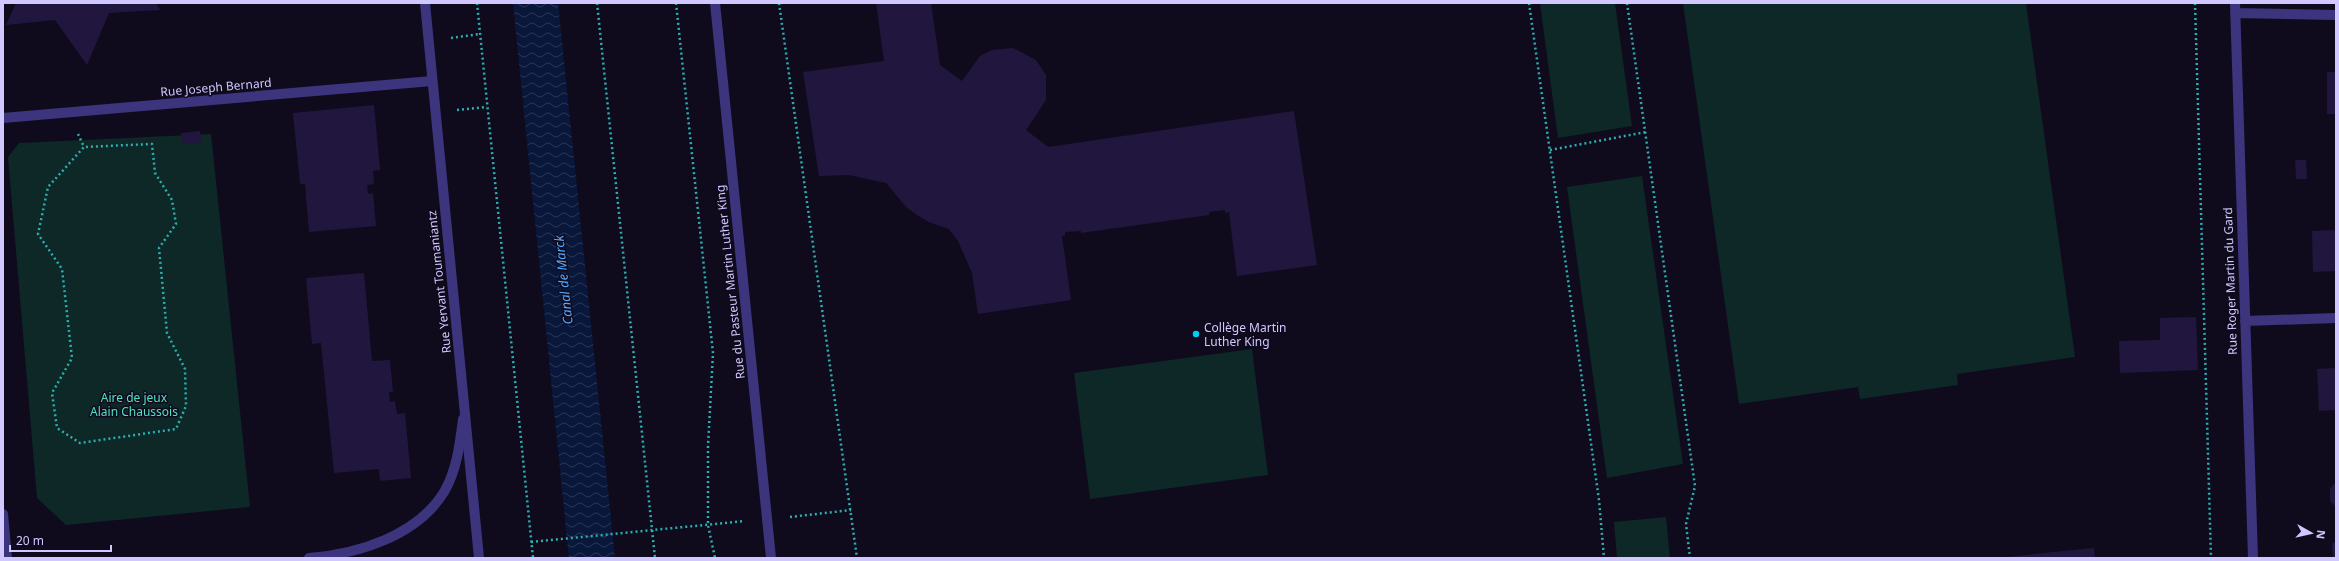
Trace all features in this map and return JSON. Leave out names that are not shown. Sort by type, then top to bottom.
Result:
[{"type":"street","name":"Rue Yervant Toumaniantz","points":[[425,3],[479,558]]},
{"type":"street","name":"Rue du Pasteur Martin Luther King","points":[[715,3],[771,558]]},
{"type":"street","points":[[2235,8],[2336,15]]},
{"type":"street","name":"Rue Roger Martin du Gard","points":[[2235,8],[2253,558]]},
{"type":"street","name":"Rue Joseph Bernard","points":[[3,118],[432,81]]},
{"type":"street","points":[[2245,321],[2336,318]]},
{"type":"street","points":[[309,558],[328,556],[392,537],[412,525],[433,508],[444,491],[456,464],[464,410]]},
{"type":"street","points":[[3,514],[7,558]]},
{"type":"street","points":[[328,556],[349,558]]},
{"type":"path","points":[[477,3],[533,558]]},
{"type":"path","points":[[597,3],[655,558]]},
{"type":"path","points":[[676,3],[713,353],[708,446],[708,525],[715,558]]},
{"type":"path","points":[[779,3],[857,558]]},
{"type":"path","points":[[1529,3],[1599,500],[1604,558]]},
{"type":"path","points":[[1627,3],[1695,486],[1686,524],[1690,558]]},
{"type":"path","points":[[2195,3],[2211,558]]},
{"type":"path","points":[[428,40],[480,34]]},
{"type":"path","points":[[435,112],[487,107]]},
{"type":"path","points":[[66,113],[84,147]]},
{"type":"path","points":[[1550,150],[1646,132]]},
{"type":"path","points":[[152,144],[156,173],[172,200],[176,224],[159,248],[167,333],[185,369],[186,406],[176,429],[80,443],[57,428],[52,393],[72,358],[62,270],[38,234],[48,187],[84,147],[152,144]]},
{"type":"path","points":[[531,542],[851,510]]},
{"type":"green space","points":[[1540,3],[1615,3],[1632,126],[1558,138]]},
{"type":"green space","points":[[1683,3],[2026,3],[2075,357],[1957,374],[1958,385],[1860,399],[1858,387],[1739,404]]},
{"type":"green space","name":"Aire de jeux Alain Chaussois","points":[[211,134],[250,507],[66,525],[37,498],[8,157],[19,143]]},
{"type":"green space","points":[[1642,176],[1683,464],[1607,478],[1567,187]]},
{"type":"green space","points":[[1252,349],[1268,475],[1090,499],[1074,373]]},
{"type":"green space","points":[[1666,517],[1670,558],[1617,558],[1614,522]]},
{"type":"water","name":"Canal de Marck","points":[[513,3],[558,3],[615,558],[569,558]]},
{"type":"building","points":[[16,3],[156,3],[160,10],[109,13],[87,65],[55,20],[6,25]]},
{"type":"building","points":[[876,3],[931,3],[940,65],[962,81],[980,56],[992,50],[1013,48],[1036,60],[1046,75],[1046,100],[1026,130],[1048,147],[1294,111],[1317,265],[1237,276],[1229,212],[1225,213],[1225,210],[1209,212],[1209,215],[1081,233],[1081,231],[1065,232],[1065,235],[1062,236],[1071,300],[978,314],[972,273],[958,241],[949,229],[929,222],[906,207],[886,183],[849,175],[819,176],[803,72],[884,61]]},
{"type":"building","points":[[2327,72],[2336,72],[2336,114],[2327,114]]},
{"type":"building","points":[[374,105],[380,170],[373,171],[374,184],[367,185],[368,194],[373,193],[376,226],[309,232],[305,184],[300,184],[293,113]]},
{"type":"building","points":[[200,131],[202,142],[183,144],[181,133]]},
{"type":"building","points":[[2295,160],[2306,160],[2307,179],[2296,179]]},
{"type":"building","points":[[2336,230],[2336,271],[2313,272],[2312,231]]},
{"type":"building","points":[[364,273],[372,361],[390,360],[393,392],[389,392],[390,402],[395,401],[397,414],[405,413],[411,478],[380,481],[379,469],[334,473],[321,343],[312,344],[306,278]]},
{"type":"building","points":[[2196,317],[2198,370],[2120,373],[2119,341],[2160,340],[2160,318]]},
{"type":"building","points":[[2336,368],[2336,410],[2319,411],[2317,369]]},
{"type":"building","points":[[2334,484],[2336,484],[2336,507],[2330,501],[2330,489]]},
{"type":"building","points":[[2336,542],[2336,558],[2333,558],[2332,543]]},
{"type":"building","points":[[2094,548],[2095,558],[2006,558],[2006,557]]},
{"type":"place","name":"Collège Martin Luther King","points":[[1196,334]]}]
